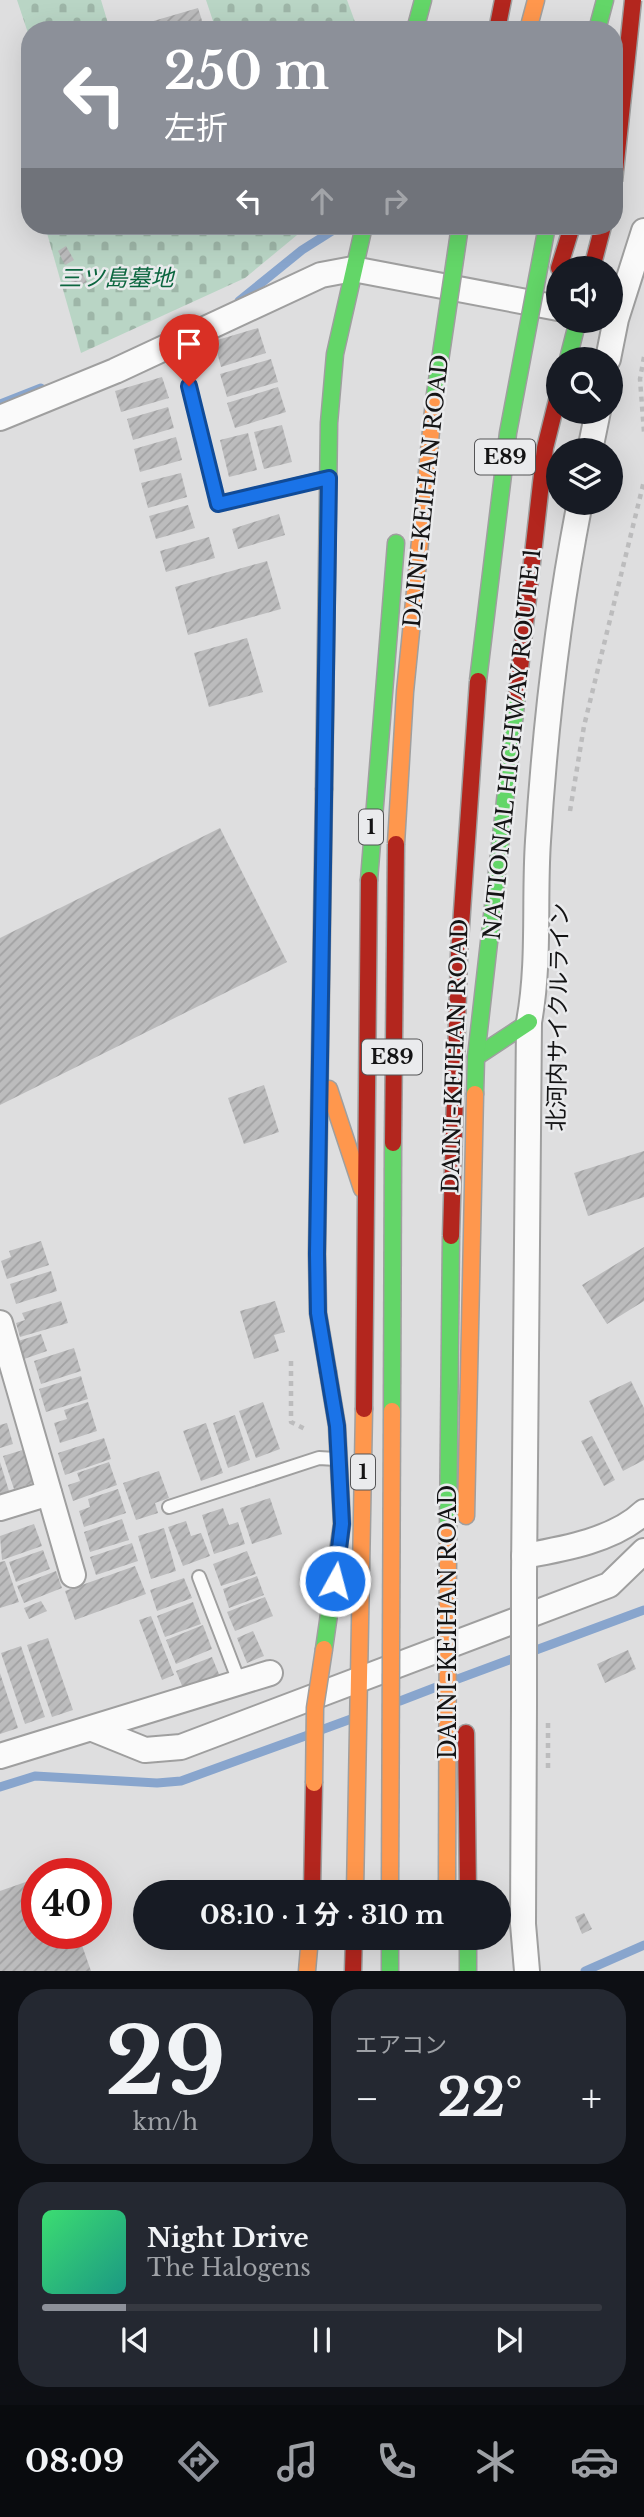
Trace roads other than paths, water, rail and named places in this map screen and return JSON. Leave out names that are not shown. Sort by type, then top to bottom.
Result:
[{"type":"main road","points":[[418,21],[424,0]]},
{"type":"main road","points":[[499,21],[503,0]]},
{"type":"main road","points":[[530,21],[536,0]]},
{"type":"main road","points":[[600,21],[606,0]]},
{"type":"main road","points":[[623,115],[633,0]]},
{"type":"main road","points":[[623,67],[644,8]]},
{"type":"main road","points":[[312,1880],[314,1709],[342,1524],[337,1426],[318,1313],[329,423],[335,355],[362,235]]},
{"type":"main road","name":"DAINI-KEIHAN ROAD","points":[[390,1880],[394,884],[405,692],[429,434],[459,235]]},
{"type":"main road","points":[[408,489],[454,288],[469,235]]},
{"type":"main road","name":"DAINI-KEIHAN ROAD","points":[[447,1880],[449,1226],[461,881],[475,690],[507,442],[532,293],[545,235]]},
{"type":"main road","points":[[564,256],[570,235]]},
{"type":"main road","points":[[595,256],[601,235]]},
{"type":"main road","points":[[475,690],[516,451],[546,328]]},
{"type":"main road","name":"NATIONAL HIGHWAY ROUTE 1","points":[[466,1537],[476,1057],[545,448],[551,424]]},
{"type":"main road","name":"1","points":[[355,1880],[369,848],[398,536]]},
{"type":"main road","points":[[476,1057],[529,1022]]},
{"type":"main road","points":[[321,1066],[365,1197]]},
{"type":"main road","points":[[466,1711],[468,1880]]},
{"type":"main road","points":[[307,1971],[309,1950]]},
{"type":"main road","points":[[353,1971],[354,1950]]},
{"type":"main road","points":[[390,1950],[390,1971]]},
{"type":"main road","points":[[468,1950],[468,1971]]},
{"type":"street","points":[[623,290],[644,231]]},
{"type":"street","points":[[0,418],[115,371],[321,275],[353,269],[454,288],[546,284]]},
{"type":"street","points":[[527,1971],[523,1924],[529,1022],[534,993],[542,776],[567,569],[577,515]]},
{"type":"street","points":[[0,1323],[73,1575]]},
{"type":"street","points":[[0,1508],[49,1493]]},
{"type":"street","points":[[524,1565],[634,1522],[644,1512]]},
{"type":"street","points":[[93,1729],[145,1750],[181,1747],[359,1688],[465,1640],[609,1585],[644,1551]]},
{"type":"street","points":[[0,1756],[270,1673]]},
{"type":"lane","points":[[189,386],[218,504],[329,478]]},
{"type":"lane","points":[[169,1507],[319,1458],[339,1460]]},
{"type":"lane","points":[[199,1577],[240,1684]]},
{"type":"waterway","points":[[239,301],[302,250],[326,235]]},
{"type":"waterway","points":[[0,404],[41,388]]},
{"type":"waterway","points":[[455,1680],[644,1610]]},
{"type":"waterway","points":[[400,1701],[439,1686]]},
{"type":"waterway","points":[[321,1730],[351,1719]]},
{"type":"waterway","points":[[0,1787],[35,1776],[157,1783],[181,1781],[308,1735]]},
{"type":"waterway","points":[[585,1971],[644,1945]]},
{"type":"park label","name":"三ツ島墓地","points":[[116,278]]}]
